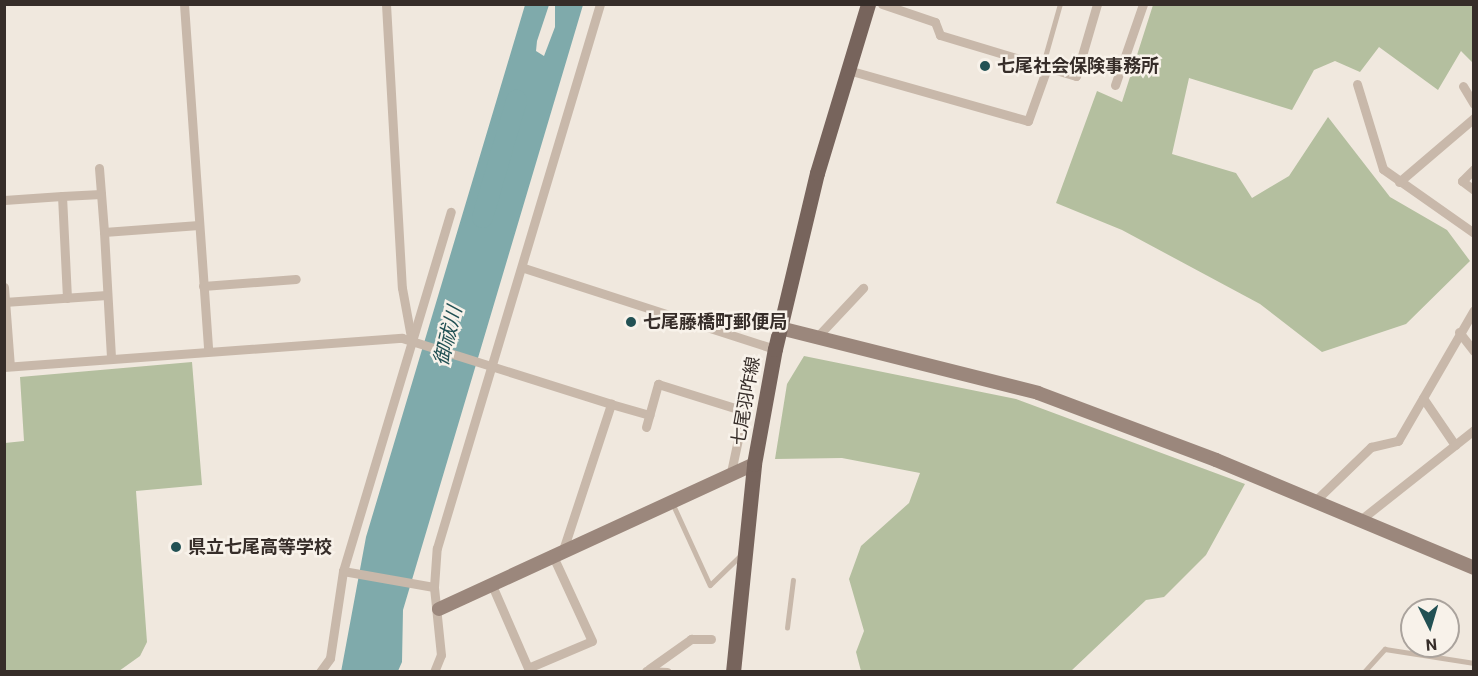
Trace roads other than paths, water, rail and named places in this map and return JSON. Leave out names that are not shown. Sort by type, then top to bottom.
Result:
[{"type":"main road","name":"七尾羽咋線","points":[[734,672],[754,464],[774,349],[848,70],[868,4]]},
{"type":"street","points":[[184,4],[208,350]]},
{"type":"street","points":[[386,4],[402,288],[411,340]]},
{"type":"street","points":[[434,672],[441,655],[439,609],[434,586],[437,548],[491,367],[524,268],[600,4]]},
{"type":"street","points":[[882,4],[935,22],[940,35],[1076,76],[1097,4]]},
{"type":"street","points":[[1115,85],[1143,4]]},
{"type":"street","points":[[848,70],[1028,121],[1045,66]]},
{"type":"street","points":[[1357,84],[1383,169],[1473,233]]},
{"type":"street","points":[[1463,86],[1473,104]]},
{"type":"street","points":[[1399,182],[1473,118]]},
{"type":"street","points":[[99,168],[111,358]]},
{"type":"street","points":[[1473,169],[1462,182],[1473,190]]},
{"type":"street","points":[[4,200],[101,194]]},
{"type":"street","points":[[62,196],[67,298]]},
{"type":"street","points":[[320,672],[330,658],[343,572],[451,212]]},
{"type":"street","points":[[104,232],[199,225]]},
{"type":"street","points":[[524,268],[774,349]]},
{"type":"street","points":[[203,286],[296,279]]},
{"type":"street","points":[[4,287],[7,366],[208,350],[411,340],[649,415]]},
{"type":"street","points":[[816,338],[864,288]]},
{"type":"street","points":[[5,302],[107,295]]},
{"type":"street","points":[[1315,501],[1371,447],[1398,441],[1473,310]]},
{"type":"street","points":[[780,328],[1038,393],[1315,501],[1473,568]]},
{"type":"street","points":[[1460,332],[1473,351]]},
{"type":"street","points":[[646,427],[658,384],[744,411],[731,472]]},
{"type":"street","points":[[1423,398],[1455,445]]},
{"type":"street","points":[[491,583],[528,668],[592,641],[558,550],[611,404]]},
{"type":"street","points":[[1359,521],[1473,430]]},
{"type":"street","points":[[439,609],[558,550],[671,498],[754,464]]},
{"type":"street","points":[[343,572],[434,586]]},
{"type":"street","points":[[647,670],[691,639],[711,639]]},
{"type":"street","points":[[647,670],[667,672]]},
{"type":"lane","points":[[1045,66],[1060,4]]},
{"type":"lane","points":[[671,498],[710,585],[744,552]]},
{"type":"lane","points":[[787,628],[793,580]]},
{"type":"lane","points":[[1364,672],[1385,649],[1473,663]]},
{"type":"water","points":[[525,5],[549,5],[536,51],[544,56],[555,27],[555,5],[583,5],[403,610],[402,662],[398,671],[341,672],[366,537]],"holes":[[[506,125],[503,163],[490,193],[497,133]]]},
{"type":"waterway","name":"御祓川","points":[[482,217],[516,100]]},
{"type":"place","name":"七尾社会保険事務所","points":[[985,66]]},
{"type":"place","name":"七尾藤橋町郵便局","points":[[631,322]]},
{"type":"place","name":"県立七尾高等学校","points":[[176,547]]}]
